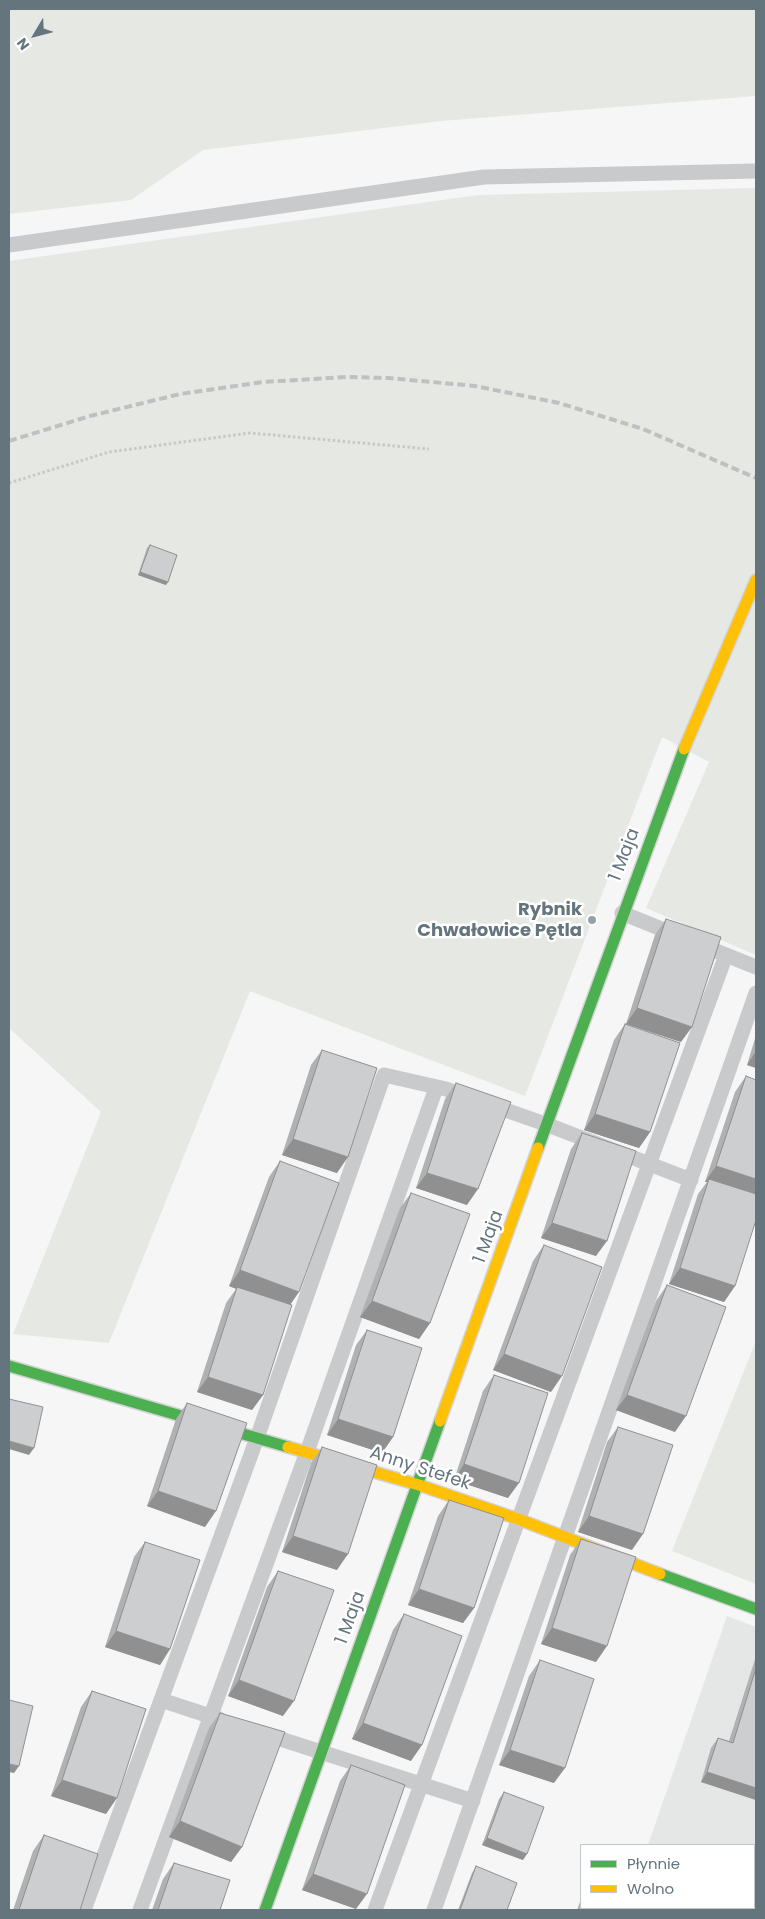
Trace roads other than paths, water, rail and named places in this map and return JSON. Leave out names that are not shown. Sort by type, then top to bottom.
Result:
[{"type":"main road","name":"1 Maja","points":[[265,1910],[548,1125],[622,913],[680,758],[756,580]]},
{"type":"main road","name":"Anny Stefek","points":[[9,1366],[419,1485],[756,1609]]},
{"type":"lane","points":[[9,245],[484,176],[756,170]]},
{"type":"lane","points":[[622,913],[756,967]]},
{"type":"lane","points":[[375,1910],[726,955]]},
{"type":"lane","points":[[434,1910],[756,993]]},
{"type":"lane","points":[[84,1910],[257,1438],[384,1075],[446,1089],[548,1125],[691,1180]]},
{"type":"lane","points":[[140,1910],[307,1452],[436,1088]]},
{"type":"lane","points":[[161,1700],[229,1722]]},
{"type":"lane","points":[[248,1728],[473,1801]]},
{"type":"railway","points":[[9,441],[90,416],[180,394],[263,382],[347,377],[389,378],[475,386],[559,403],[643,429],[756,478]]},
{"type":"place","name":"Rybnik Chwałowice Pętla","points":[[592,920]]}]
